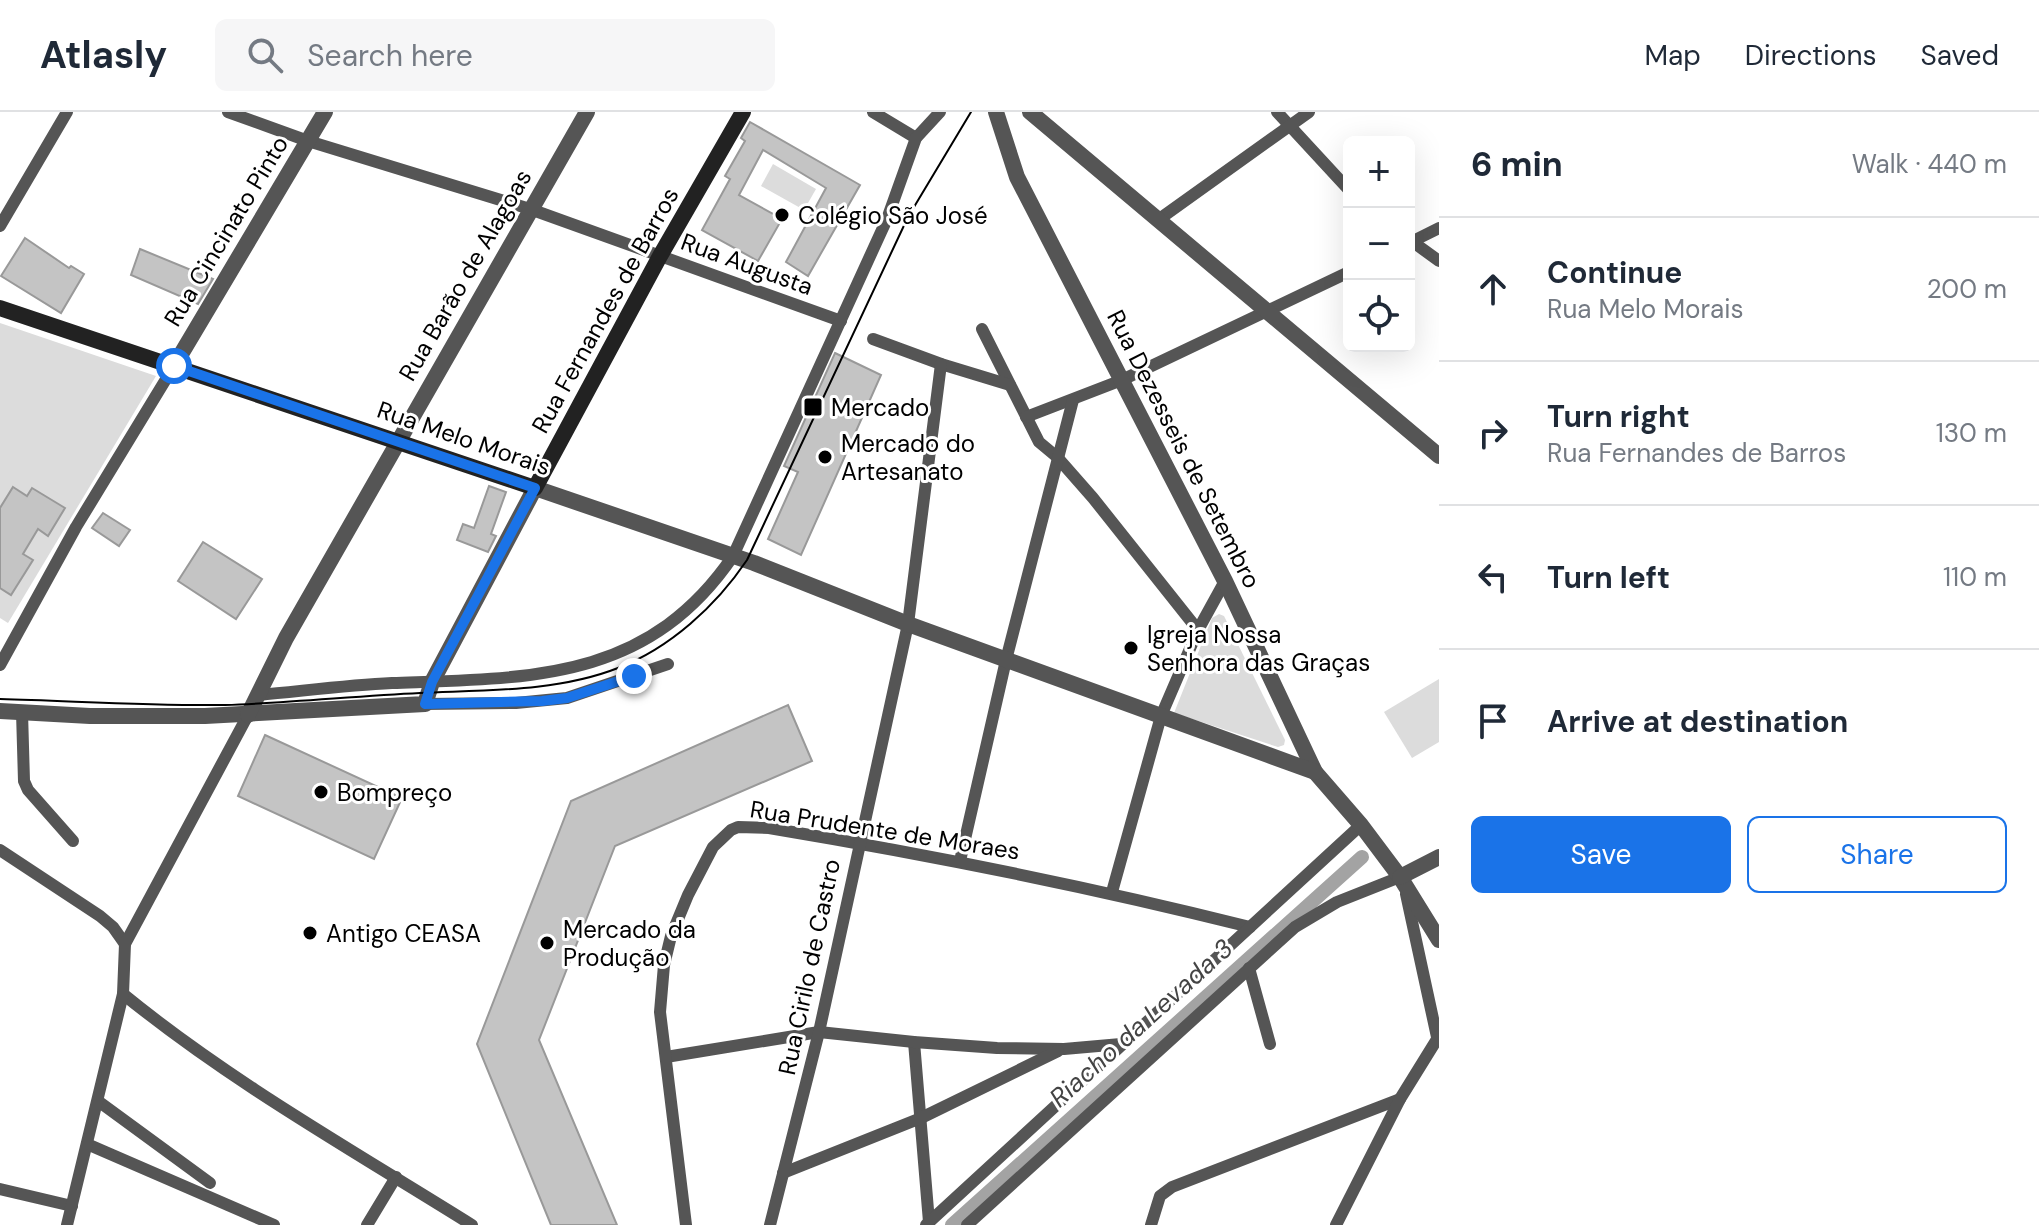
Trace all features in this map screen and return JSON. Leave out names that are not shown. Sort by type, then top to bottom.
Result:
[{"type":"main road","name":"Rua Fernandes de Barros","points":[[535,488],[660,256],[743,112]]},
{"type":"main road","name":"Rua Melo Morais","points":[[0,308],[535,488]]},
{"type":"street","points":[[0,226],[67,112]]},
{"type":"street","name":"Rua Augusta","points":[[228,112],[308,141],[530,209],[841,321]]},
{"type":"street","name":"Rua Cincinato Pinto","points":[[0,665],[6,639],[325,112]]},
{"type":"street","name":"Rua Barão de Alagoas","points":[[248,715],[286,638],[587,112]]},
{"type":"street","points":[[873,112],[916,138]]},
{"type":"street","points":[[259,695],[541,674],[592,664],[656,634],[685,613],[717,580],[733,556],[887,219],[916,138],[940,112]]},
{"type":"street","name":"Rua Dezesseis de Setembro","points":[[996,112],[1017,177],[1225,581],[1315,772],[1361,825],[1439,940]]},
{"type":"street","points":[[1030,112],[1267,312],[1435,446]]},
{"type":"street","points":[[1277,112],[1343,184]]},
{"type":"street","points":[[1158,220],[1309,112]]},
{"type":"street","points":[[1415,240],[1439,228]]},
{"type":"street","points":[[1415,245],[1439,261]]},
{"type":"street","points":[[1026,417],[1122,380],[1343,275]]},
{"type":"street","points":[[982,329],[1039,442],[1057,457],[1198,630]]},
{"type":"street","points":[[873,339],[1010,385]]},
{"type":"street","name":"Rua Cirilo de Castro","points":[[770,1225],[819,1032],[908,624],[941,364]]},
{"type":"street","points":[[960,861],[1006,660],[1073,400]]},
{"type":"street","name":"Rua Melo Morais","points":[[535,488],[733,556],[908,624],[1315,772]]},
{"type":"street","name":"Rua Fernandes de Barros","points":[[425,704],[432,682],[535,488]]},
{"type":"street","points":[[1112,892],[1161,716],[1198,630],[1225,581]]},
{"type":"street","points":[[0,711],[104,716],[248,715],[425,704],[516,703],[567,698],[668,664]]},
{"type":"street","points":[[22,712],[24,781],[28,790],[73,841]]},
{"type":"street","points":[[67,1225],[123,994],[125,944],[248,715]]},
{"type":"street","points":[[927,1224],[1361,825]]},
{"type":"street","name":"Rua Prudente de Moraes","points":[[686,1225],[660,1012],[664,965],[671,936],[688,895],[713,847],[731,830],[738,827],[769,828],[960,861],[1112,892],[1250,927]]},
{"type":"street","points":[[0,850],[100,916],[125,944]]},
{"type":"street","points":[[967,1225],[1295,927],[1315,913],[1402,882],[1439,857]]},
{"type":"street","points":[[1336,1225],[1400,1099],[1438,1037],[1402,882]]},
{"type":"street","points":[[1249,968],[1270,1044]]},
{"type":"street","points":[[123,994],[160,1025],[244,1081],[472,1225]]},
{"type":"street","points":[[666,1057],[819,1032],[914,1042],[1064,1049],[1121,1044]]},
{"type":"street","points":[[914,1042],[927,1224]]},
{"type":"street","points":[[783,1173],[921,1118],[1064,1049]]},
{"type":"street","points":[[1151,1225],[1153,1210],[1164,1191],[1400,1099]]},
{"type":"street","points":[[98,1101],[210,1183]]},
{"type":"street","points":[[87,1144],[274,1225]]},
{"type":"street","points":[[367,1225],[396,1177]]},
{"type":"street","points":[[0,1189],[72,1206]]},
{"type":"shaded area","points":[[773,164],[816,189],[804,210],[761,186]]},
{"type":"shaded area","points":[[0,323],[156,376],[8,623],[0,618]]},
{"type":"shaded area","points":[[1219,614],[1224,616],[1285,740],[1284,745],[1278,747],[1174,713],[1212,618]]},
{"type":"shaded area","points":[[1439,679],[1439,742],[1412,758],[1384,712]]},
{"type":"building","points":[[750,122],[860,185],[808,276],[786,262],[826,188],[763,150],[739,195],[782,219],[758,261],[702,230],[730,179],[725,176],[745,141],[741,138]]},
{"type":"building","points":[[25,238],[69,268],[71,266],[84,274],[61,313],[1,276]]},
{"type":"building","points":[[140,249],[213,279],[198,304],[131,275]]},
{"type":"building","name":"Mercado do Artesanato","points":[[835,353],[881,375],[801,555],[768,539],[798,472],[784,466]]},
{"type":"building","points":[[489,486],[506,492],[491,534],[496,536],[488,552],[457,540],[463,524],[474,528]]},
{"type":"building","points":[[13,487],[27,496],[32,488],[65,508],[48,536],[38,529],[23,554],[33,560],[11,595],[0,588],[0,508]]},
{"type":"building","points":[[103,513],[130,530],[119,546],[92,528]]},
{"type":"building","points":[[203,542],[262,579],[236,619],[178,581]]},
{"type":"building","name":"Mercado da Produção","points":[[788,705],[812,761],[615,846],[539,1040],[617,1225],[551,1225],[477,1044],[571,801]]},
{"type":"building","points":[[265,735],[402,798],[374,859],[238,796]]},
{"type":"waterway","name":"Riacho da Levada 3","points":[[952,1225],[1362,857]]},
{"type":"tram line","points":[[0,699],[225,705],[520,688],[595,676],[656,649],[706,609],[747,560],[908,217],[971,112]]},
{"type":"place","name":"Colégio São José","points":[[782,215]]},
{"type":"place","name":"Mercado","points":[[813,407]]},
{"type":"place","name":"Mercado do Artesanato","points":[[825,457]]},
{"type":"place","name":"Igreja Nossa Senhora das Graças","points":[[1131,648]]},
{"type":"place","name":"Bompreço","points":[[321,792]]},
{"type":"place","name":"Antigo CEASA","points":[[310,933]]},
{"type":"place","name":"Mercado da Produção","points":[[547,943]]},
{"type":"route","points":[[174,366],[535,488],[432,682],[425,704],[516,703],[567,698],[634,676]]}]
